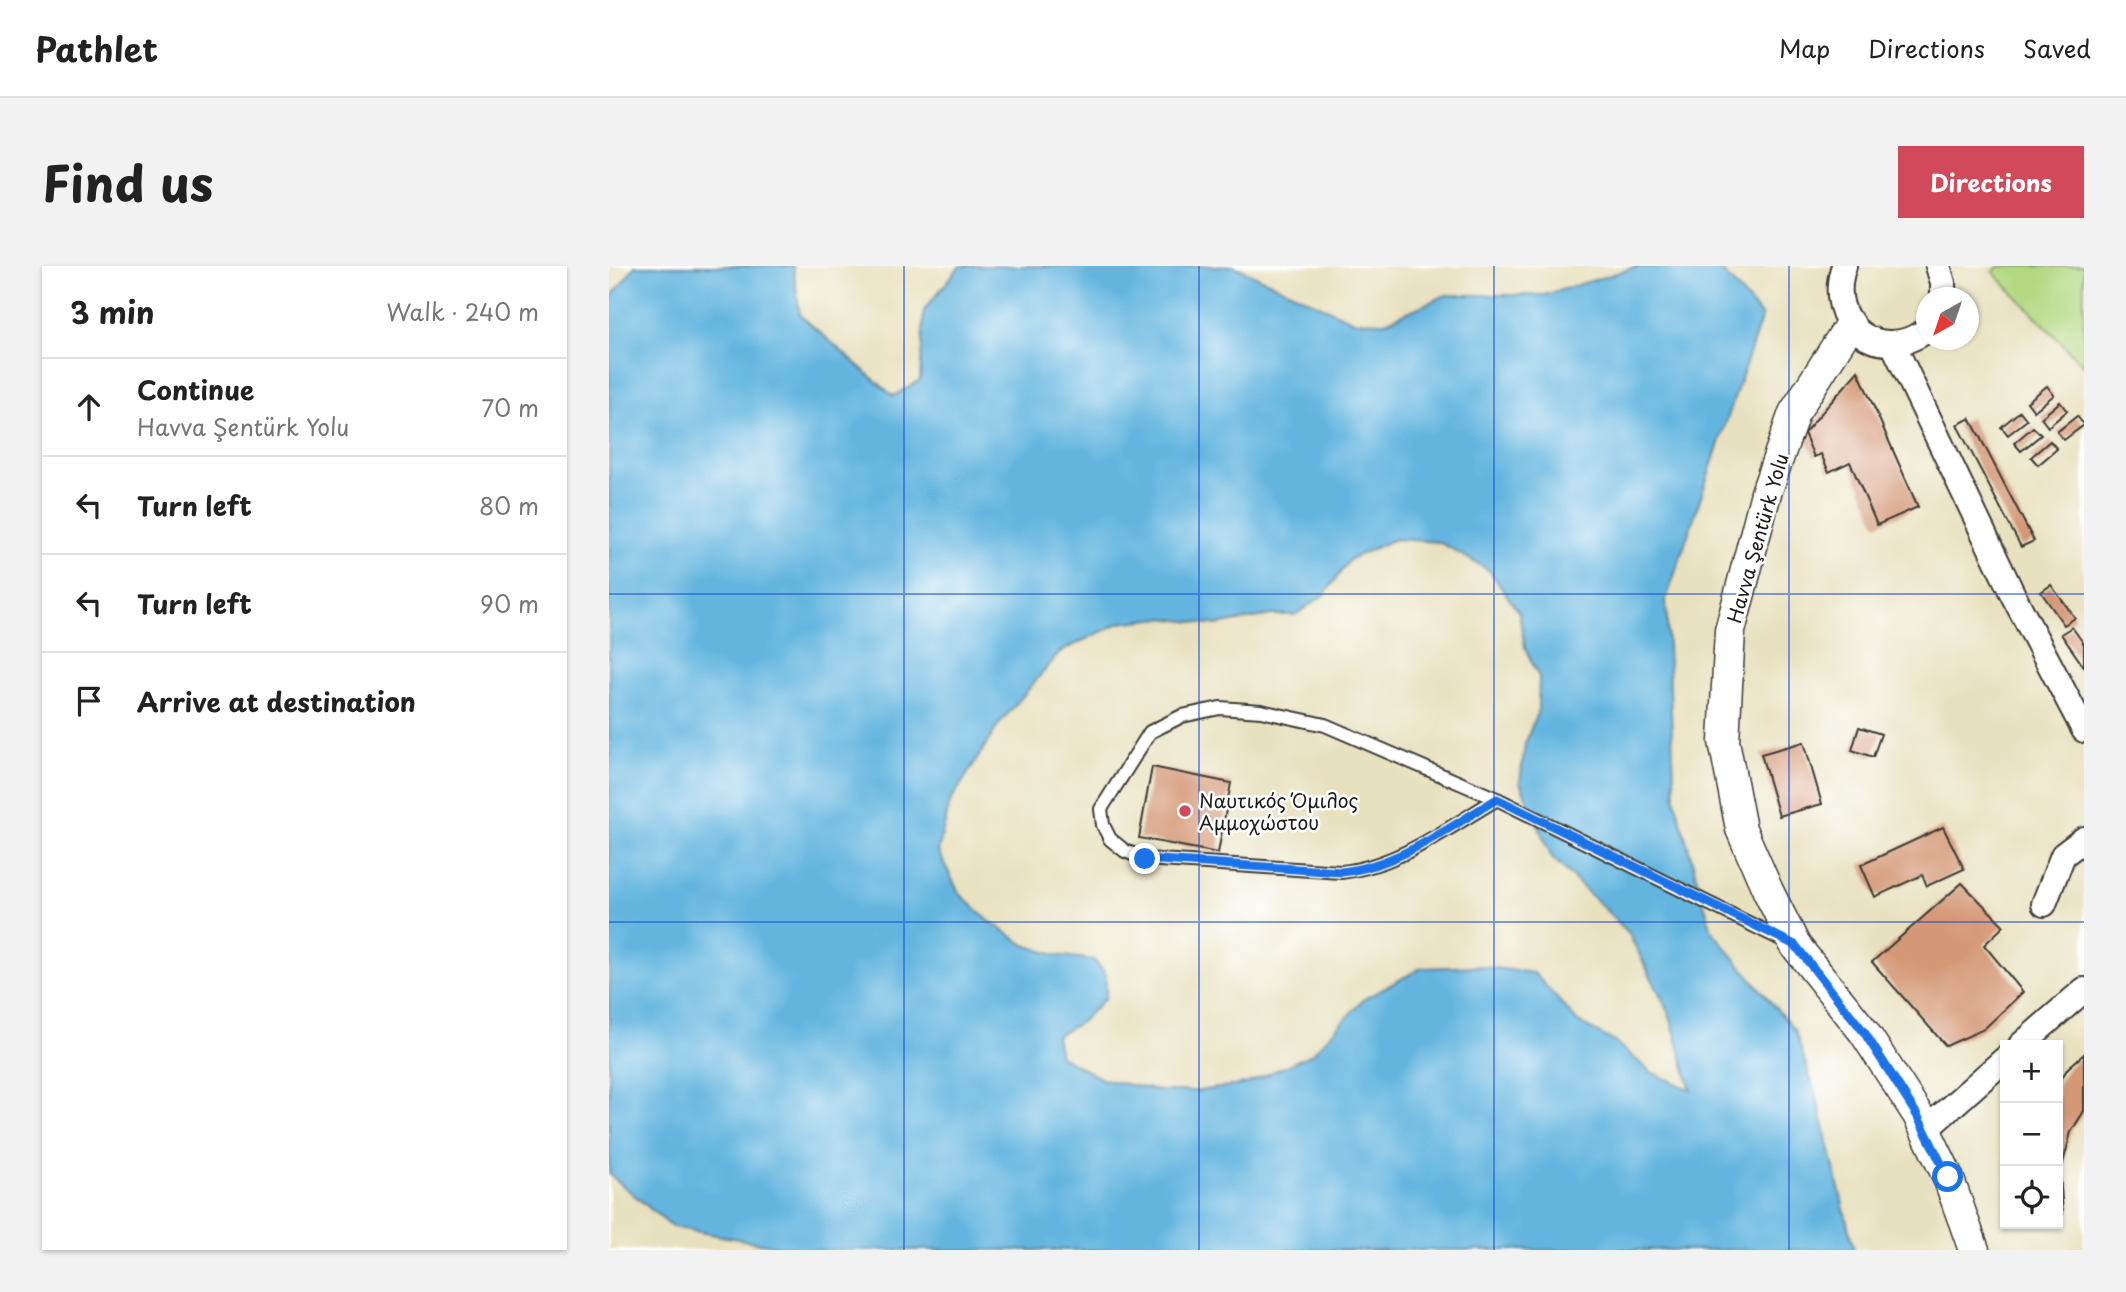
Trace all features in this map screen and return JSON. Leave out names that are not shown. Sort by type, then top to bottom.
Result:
[{"type":"street","points":[[1938,266],[1941,287]]},
{"type":"street","points":[[1835,271],[1842,311],[1850,325],[1863,335],[1893,344],[1916,337]]},
{"type":"street","name":"Havva Şentürk Yolu","points":[[1850,325],[1794,413],[1766,493],[1730,631],[1724,741],[1741,829],[1795,945],[1864,1032],[1917,1115],[1948,1177],[1974,1250]]},
{"type":"street","points":[[1893,344],[2013,595],[2084,730]]},
{"type":"street","points":[[2044,904],[2063,855],[2084,839]]},
{"type":"street","points":[[2027,1040],[2084,990]]},
{"type":"street","points":[[1924,1131],[2000,1063]]},
{"type":"lane","points":[[1497,799],[1402,854],[1369,869],[1341,872],[1145,859],[1125,850],[1110,839],[1103,825],[1101,809],[1150,732],[1182,716],[1220,708],[1261,711],[1325,725],[1497,799],[1795,945]]},
{"type":"green space","points":[[1999,266],[2084,266],[2084,366],[1993,272]]},
{"type":"water","points":[[635,266],[793,266],[800,315],[893,396],[920,380],[924,310],[960,266],[1234,266],[1354,321],[1385,322],[1446,295],[1545,295],[1639,266],[1720,269],[1762,316],[1666,600],[1675,800],[1712,931],[1795,1031],[1818,1102],[1854,1250],[798,1250],[672,1227],[609,1174],[609,300]],"holes":[[[1395,539],[1439,542],[1490,571],[1519,613],[1525,648],[1539,677],[1538,710],[1525,744],[1520,782],[1551,856],[1628,932],[1669,1012],[1691,1090],[1651,1072],[1615,1042],[1578,1022],[1534,973],[1478,966],[1421,968],[1364,999],[1312,1054],[1246,1084],[1199,1091],[1160,1091],[1102,1079],[1060,1056],[1056,1036],[1081,1022],[1106,997],[1106,974],[1094,960],[1055,955],[1025,945],[988,920],[959,893],[938,851],[950,802],[999,724],[1060,652],[1119,623],[1162,618],[1217,625],[1271,615],[1295,615],[1325,594],[1350,559]]]},
{"type":"building","points":[[1858,371],[1918,507],[1877,525],[1850,462],[1829,472],[1821,454],[1814,457],[1804,433]]},
{"type":"building","points":[[2047,386],[2054,395],[2034,411],[2027,402]]},
{"type":"building","points":[[2060,402],[2067,411],[2048,427],[2041,418]]},
{"type":"building","points":[[2020,411],[2027,420],[2008,435],[2001,427]]},
{"type":"building","points":[[2077,416],[2084,425],[2064,440],[2057,432]]},
{"type":"building","points":[[1970,418],[2034,541],[2021,547],[1957,425]]},
{"type":"building","points":[[2033,427],[2041,435],[2021,451],[2014,443]]},
{"type":"building","points":[[2050,441],[2057,449],[2038,465],[2031,457]]},
{"type":"building","points":[[2051,585],[2075,618],[2064,625],[2041,592]]},
{"type":"building","points":[[2072,627],[2084,644],[2084,667],[2061,634]]},
{"type":"building","points":[[1859,727],[1881,734],[1873,757],[1852,750]]},
{"type":"building","points":[[1804,742],[1822,804],[1779,816],[1761,754]]},
{"type":"building","name":"Ναυτικός Όμιλος Αμμοχώστου","points":[[1152,767],[1231,783],[1218,853],[1139,838]]},
{"type":"building","points":[[1943,827],[1964,869],[1927,886],[1922,875],[1875,897],[1861,865]]},
{"type":"building","points":[[1962,883],[2004,926],[1984,945],[2023,992],[1984,1029],[1946,1046],[1872,962]]},
{"type":"building","points":[[2084,1054],[2084,1111],[2071,1132],[2063,1163],[2063,1076]]},
{"type":"place","name":"Ναυτικός Όμιλος Αμμοχώστου","points":[[1185,811]]},
{"type":"route","points":[[1145,859],[1341,872],[1369,869],[1402,854],[1497,799],[1795,945],[1864,1032],[1917,1115],[1948,1177]]}]
